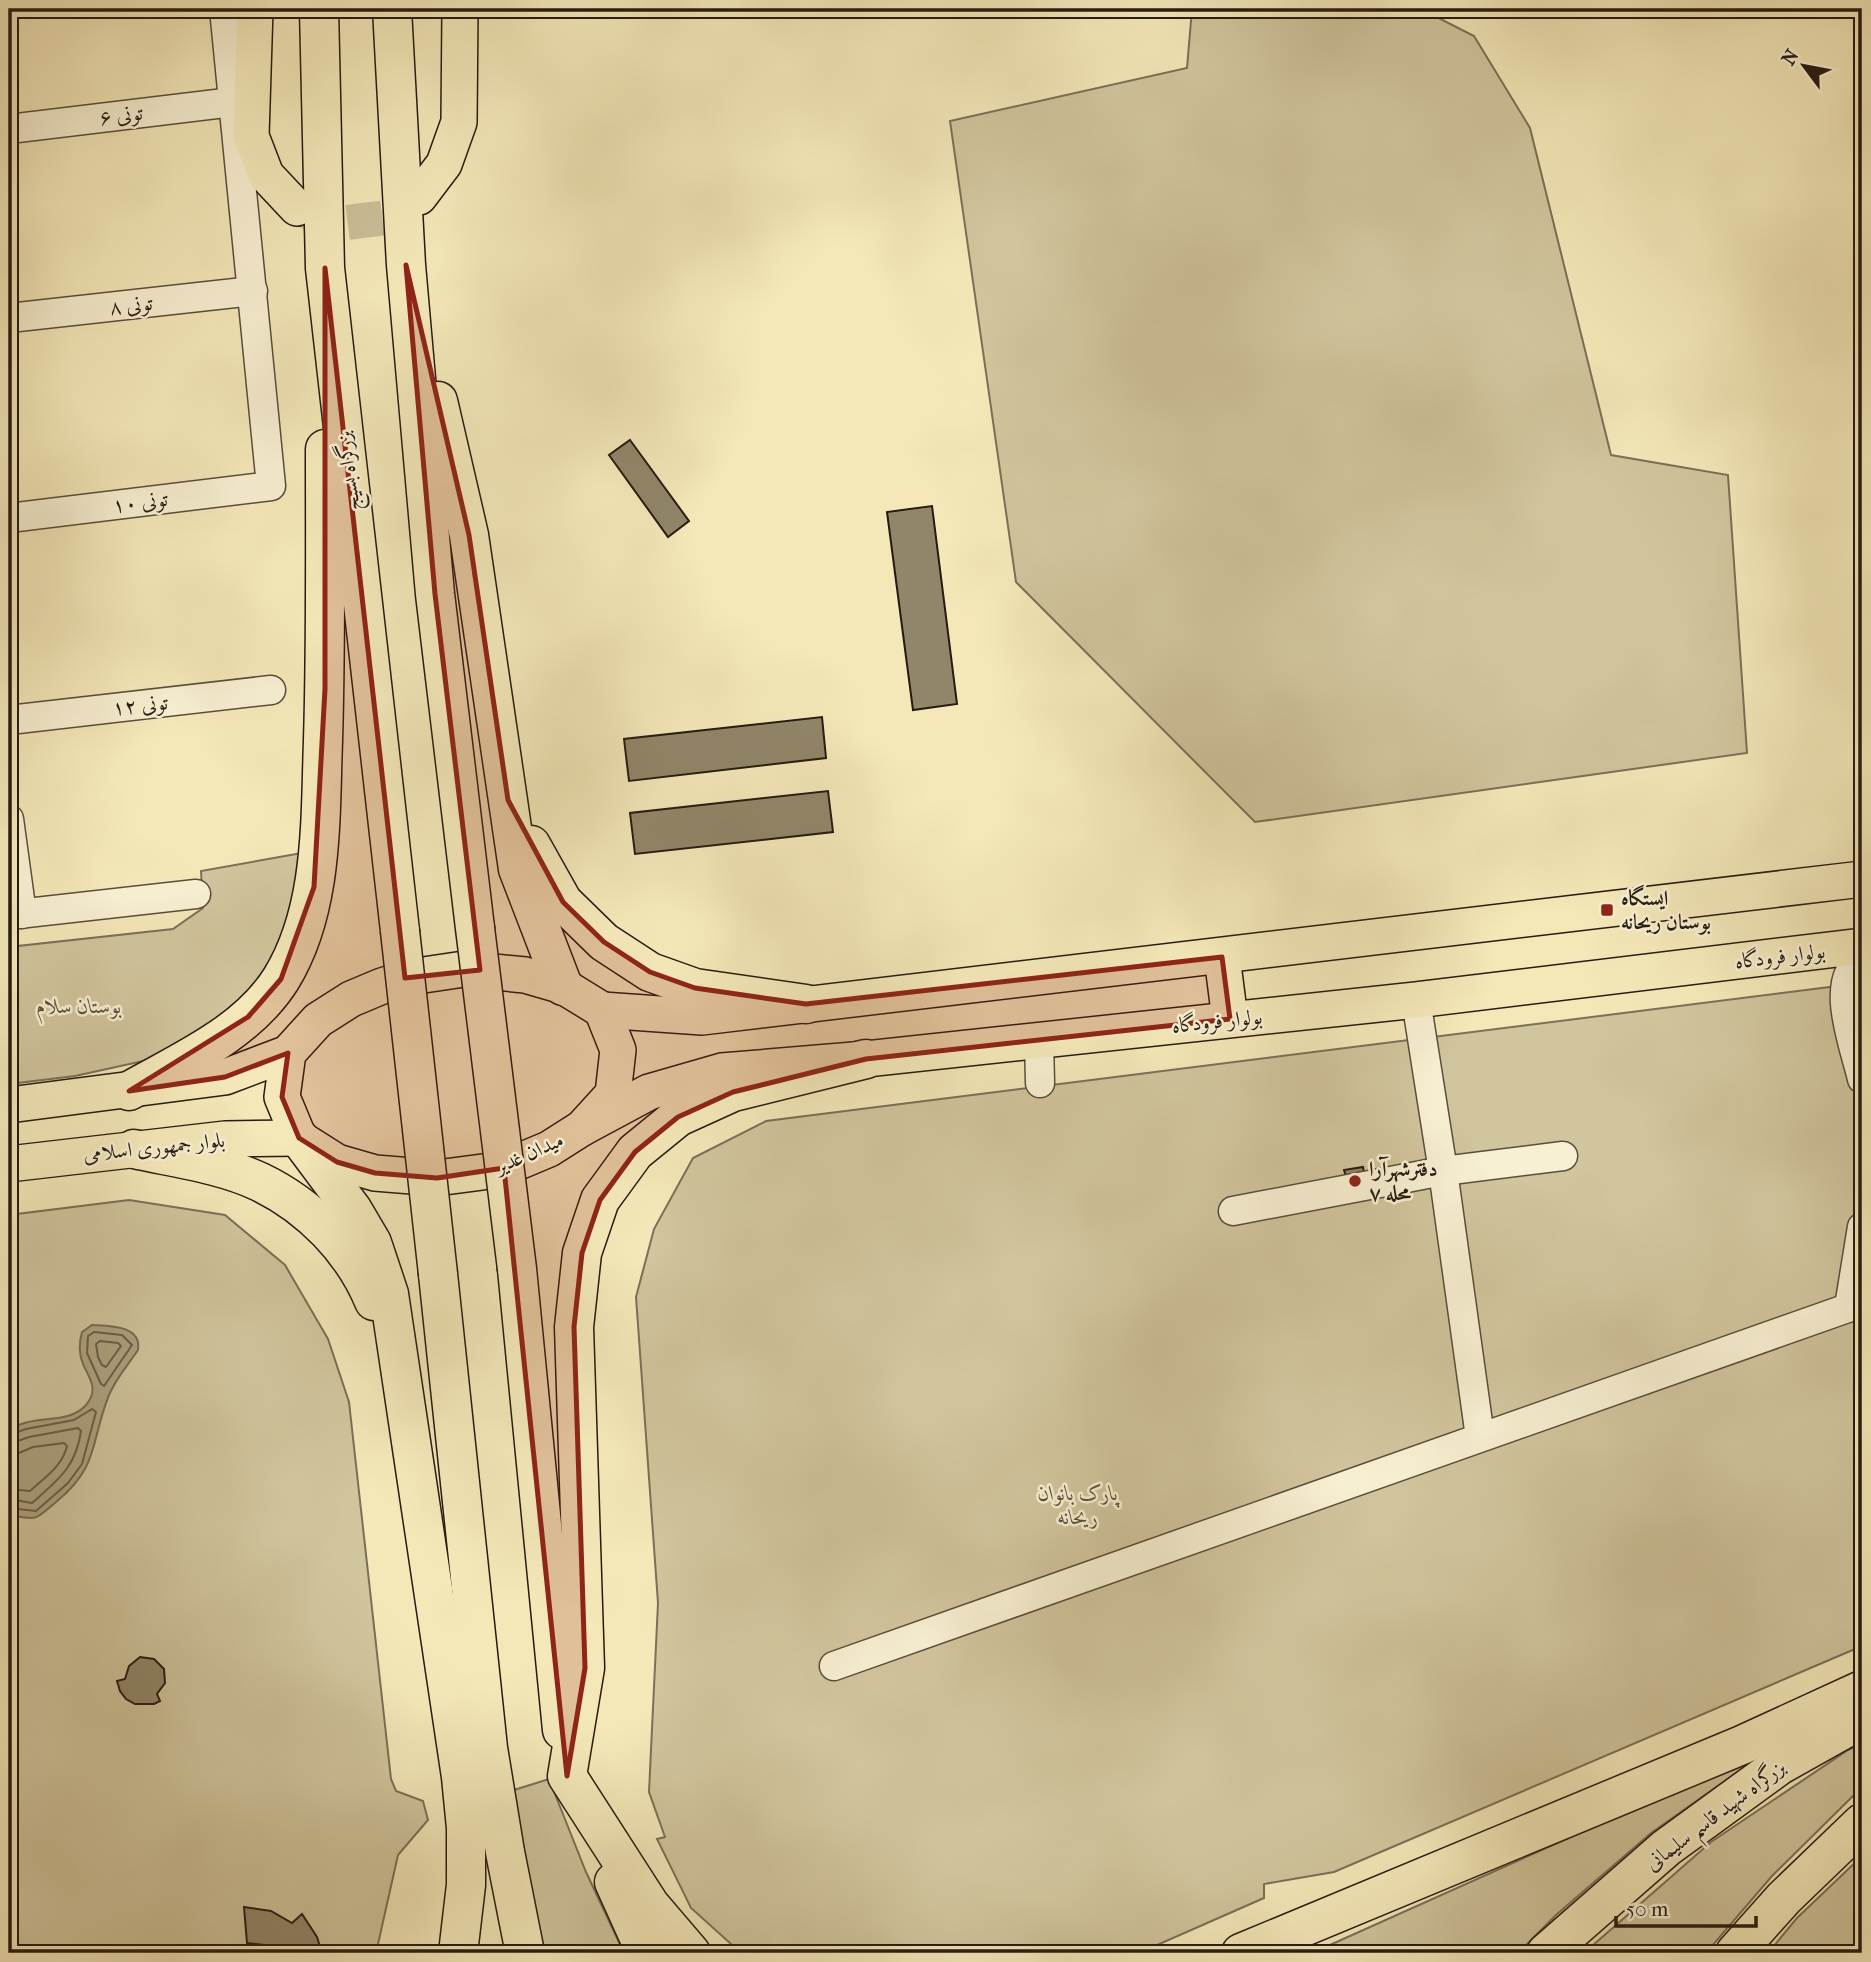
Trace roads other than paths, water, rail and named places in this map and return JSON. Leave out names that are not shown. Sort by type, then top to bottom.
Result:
[{"type":"highway","name":"بزرگراه بسیج","points":[[319,9],[325,268],[438,1274],[488,1748]]},
{"type":"highway","points":[[392,9],[406,265],[435,594],[517,1269],[554,1660],[568,1776],[646,1953]]},
{"type":"highway","points":[[406,265],[469,535],[518,869],[563,986]]},
{"type":"highway","points":[[128,1091],[209,1046],[248,1017],[281,979],[302,933],[314,887],[321,800],[324,689],[325,268]]},
{"type":"highway","points":[[508,800],[563,902],[604,942],[650,972],[695,988],[806,1004]]},
{"type":"highway","points":[[691,1953],[650,1905],[568,1776],[585,1668],[574,1326],[582,1253],[600,1200],[635,1152],[678,1117],[733,1092],[866,1059]]},
{"type":"highway","points":[[299,1138],[352,1209],[372,1243],[389,1294],[461,1777],[466,1828],[466,1885],[458,1953]]},
{"type":"highway","points":[[134,1149],[211,1166],[259,1181],[306,1209],[343,1249],[372,1296],[398,1357]]},
{"type":"highway","points":[[1241,1953],[1742,1745],[1862,1690]]},
{"type":"highway","name":"بزرگراه شهید قاسم سلیمانی","points":[[1546,1953],[1666,1848],[1780,1765],[1862,1719]]},
{"type":"highway","points":[[473,1953],[481,1905],[488,1748]]},
{"type":"highway","points":[[488,1748],[525,1953]]},
{"type":"highway","points":[[1735,1953],[1784,1898],[1862,1823]]},
{"type":"main road","points":[[255,9],[251,136],[266,175],[297,208]]},
{"type":"main road","points":[[419,197],[444,164],[459,122],[460,9]]},
{"type":"main road","points":[[9,1105],[225,1076],[288,1054],[318,1020],[352,999],[410,977],[464,969],[526,975],[563,986],[601,1010],[702,1017],[1862,879]]},
{"type":"main road","name":"بولوار فرودگاه","points":[[582,1128],[649,1092],[722,1071],[866,1059],[1416,1000],[1862,946]]},
{"type":"main road","points":[[1222,957],[1230,1019]]},
{"type":"main road","name":"میدان غدیر","points":[[299,1138],[337,1162],[386,1174],[437,1178],[491,1171],[549,1149],[582,1128],[613,1094],[618,1051],[601,1010]]},
{"type":"main road","points":[[288,1054],[282,1097],[299,1138]]},
{"type":"main road","name":"بلوار جمهوری اسلامی","points":[[9,1164],[225,1139],[299,1138]]},
{"type":"street","points":[[223,9],[253,291]]},
{"type":"street","name":"تونی ۶","points":[[9,129],[233,102]]},
{"type":"street","name":"تونی ۸","points":[[9,318],[253,291]]},
{"type":"street","name":"تونی ۱۰","points":[[9,518],[271,486],[253,291]]},
{"type":"street","name":"تونی ۱۲","points":[[9,720],[271,690]]},
{"type":"street","points":[[9,819],[15,915],[195,894]]},
{"type":"street","points":[[1862,959],[1854,964],[1848,975],[1843,998],[1862,1079]]},
{"type":"street","points":[[1416,1000],[1480,1437]]},
{"type":"street","points":[[1039,1041],[1040,1083]]},
{"type":"street","points":[[1233,1211],[1443,1171],[1563,1156]]},
{"type":"street","points":[[834,1666],[1855,1305],[1862,1227]]},
{"type":"water","points":[[92,1325],[130,1331],[138,1342],[138,1350],[109,1395],[92,1453],[80,1477],[39,1516],[31,1518],[9,1515],[9,1431],[27,1422],[69,1415],[86,1405],[93,1389],[82,1360],[80,1344],[82,1332]]},
{"type":"tunnel","points":[[297,208],[343,223],[383,218],[419,197]]},
{"type":"place","name":"ایستگاه بوستان ریحانه","points":[[1607,910]]},
{"type":"place","name":"دفترشهرآرا محله ۷","points":[[1355,1181]]},
{"type":"park label","name":"بوستان سلام","points":[[79,1006]]},
{"type":"park label","name":"پارک بانوان ریحانه","points":[[1078,1505]]}]
